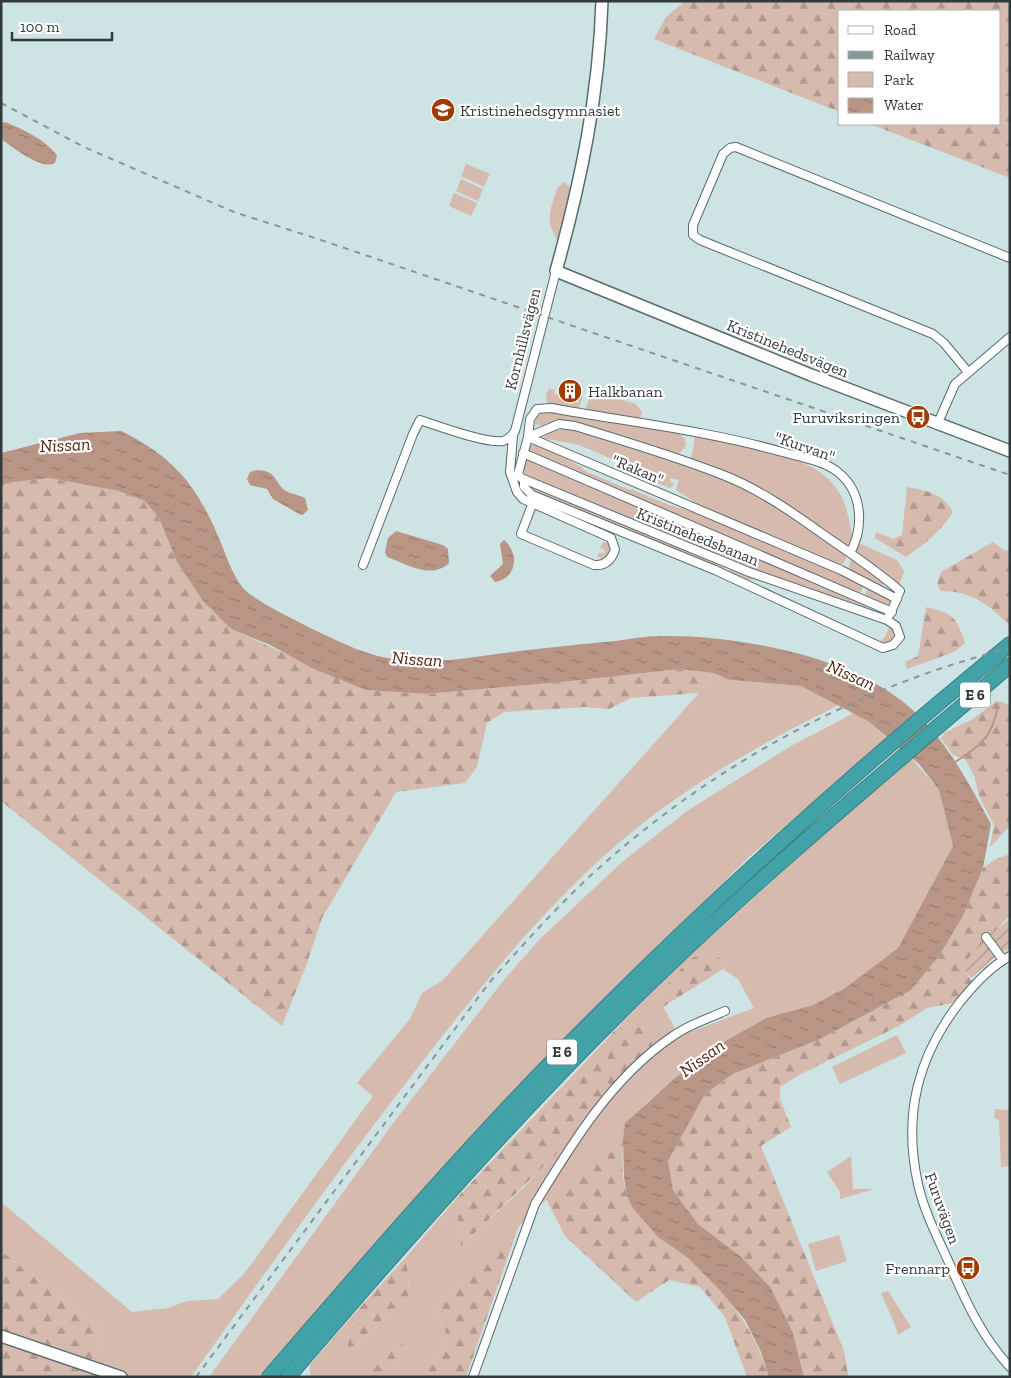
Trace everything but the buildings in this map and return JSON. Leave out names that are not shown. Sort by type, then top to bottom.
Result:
[{"type":"highway","name":"E 6","points":[[270,1377],[382,1246],[539,1075],[666,949],[930,710],[1010,644]]},
{"type":"highway","name":"E 6","points":[[288,1377],[393,1254],[548,1085],[737,902],[1010,665]]},
{"type":"street","name":"Kornhillsvägen","points":[[518,477],[512,436],[556,271],[591,125],[601,54],[602,1]]},
{"type":"street","points":[[968,372],[944,343],[933,334],[700,240],[693,234],[692,225],[723,154],[730,148],[736,147],[1010,258]]},
{"type":"street","name":"Kristinehedsvägen","points":[[556,271],[937,425],[1010,451]]},
{"type":"street","points":[[937,425],[955,384],[1010,337]]},
{"type":"street","name":"\"Kurvan\"","points":[[528,436],[530,419],[538,409],[543,408],[736,440],[824,464],[839,473],[851,489],[860,512],[860,528],[850,552]]},
{"type":"street","points":[[363,565],[412,434],[420,420],[465,434],[501,441],[512,436]]},
{"type":"street","points":[[518,477],[532,495],[715,570],[883,648],[893,645],[900,637],[896,626],[887,620],[900,591],[872,567],[769,498],[722,475],[575,426],[558,424],[528,436],[522,453],[518,477],[517,492],[532,505],[611,538],[615,548],[610,560],[600,566],[594,565],[521,534],[532,505]]},
{"type":"street","name":"\"Rakan\"","points":[[528,436],[704,512]]},
{"type":"street","points":[[522,453],[892,612]]},
{"type":"street","name":"Kristinehedsbanan","points":[[518,477],[748,572],[887,620]]},
{"type":"street","name":"Kristinehedsbanan","points":[[704,512],[841,570],[897,599]]},
{"type":"street","points":[[986,937],[1006,958]]},
{"type":"street","name":"Furuvägen","points":[[1006,958],[974,985],[934,1038],[922,1068],[915,1096],[912,1130],[913,1161],[918,1187],[932,1221],[977,1323],[1010,1367]]},
{"type":"street","points":[[473,1377],[535,1204],[548,1182],[619,1081],[673,1036],[724,1011]]},
{"type":"street","points":[[1,1336],[121,1377]]},
{"type":"green space","points":[[685,1],[1010,1],[1010,178],[873,125],[1001,125],[1001,10],[838,10],[838,111],[654,39],[666,17]]},
{"type":"green space","points":[[466,164],[490,174],[484,187],[461,176]]},
{"type":"green space","points":[[461,179],[483,189],[478,201],[456,191]]},
{"type":"green space","points":[[565,182],[573,191],[559,242],[551,228],[550,215],[558,187]]},
{"type":"green space","points":[[454,193],[477,203],[471,216],[449,206]]},
{"type":"green space","points":[[549,388],[555,390],[554,394],[573,398],[572,401],[578,403],[581,395],[583,396],[579,408],[547,403],[546,395]]},
{"type":"green space","points":[[599,393],[636,404],[642,412],[640,420],[585,411],[590,396],[597,398]]},
{"type":"green space","points":[[544,411],[678,433],[685,439],[686,445],[681,452],[675,455],[582,424],[559,422],[542,426],[535,424],[537,417]]},
{"type":"green space","points":[[569,429],[728,479],[779,506],[847,555],[844,563],[838,566],[706,509],[676,490],[679,480],[671,478],[670,482],[674,484],[670,488],[637,474],[635,469],[579,445],[542,438],[551,430]]},
{"type":"green space","points":[[695,436],[742,445],[743,447],[747,446],[810,466],[834,485],[843,499],[852,543],[848,547],[781,501],[691,461]]},
{"type":"green space","points":[[539,444],[551,450],[582,467],[583,470],[630,490],[669,505],[704,515],[861,582],[863,585],[861,592],[858,593],[530,452],[528,450],[529,446]]},
{"type":"green space","points":[[524,458],[739,548],[798,577],[884,613],[720,558],[526,476],[523,470]]},
{"type":"green space","points":[[49,478],[119,491],[145,501],[159,518],[177,562],[203,601],[231,629],[366,690],[426,694],[680,669],[713,673],[699,693],[631,698],[609,709],[585,707],[504,712],[487,723],[477,767],[465,783],[396,792],[322,918],[306,966],[282,1026],[1,801],[1,489],[6,483]]},
{"type":"green space","points":[[528,485],[726,566],[725,569],[538,494]]},
{"type":"green space","points":[[907,487],[934,494],[944,501],[953,512],[938,532],[906,557],[875,538],[876,532],[893,539],[902,535]]},
{"type":"green space","points":[[603,542],[610,544],[611,549],[609,555],[604,560],[597,556],[599,553],[604,554],[605,550],[600,548]]},
{"type":"green space","points":[[993,542],[1005,551],[1010,549],[1009,625],[987,605],[961,593],[941,591],[937,584],[941,572]]},
{"type":"green space","points":[[861,544],[897,560],[904,571],[900,584],[855,553],[858,545]]},
{"type":"green space","points":[[852,558],[885,582],[885,584],[881,585],[849,572]]},
{"type":"green space","points":[[732,568],[755,580],[737,577],[729,570]]},
{"type":"green space","points":[[869,586],[889,598],[891,604],[885,605],[864,596]]},
{"type":"green space","points":[[926,607],[948,614],[953,618],[959,627],[965,643],[954,652],[907,669],[905,662],[918,656]]},
{"type":"green space","points":[[890,625],[895,631],[894,639],[887,643],[879,642],[885,637]]},
{"type":"green space","points":[[713,673],[730,680],[801,686],[839,705],[760,746],[684,793],[606,854],[549,910],[496,969],[392,1101],[191,1377],[88,1377],[101,1329],[1,1251],[1,1202],[132,1312],[168,1308],[187,1301],[218,1299],[244,1274],[373,1096],[357,1083],[410,1019],[422,993],[442,981],[699,693]]},
{"type":"green space","points":[[997,701],[1006,703],[1010,708],[1010,826],[990,847],[994,825],[979,796],[974,776],[966,760],[953,755],[941,738],[946,732],[971,720]]},
{"type":"green space","points":[[854,713],[868,721],[887,738],[748,858],[604,1000],[461,1147],[260,1377],[209,1377],[394,1122],[503,981],[540,939],[622,862],[687,811],[791,746]]},
{"type":"green space","points":[[910,757],[939,790],[953,846],[898,948],[845,988],[813,1005],[766,1018],[727,1040],[676,1077],[646,1103],[433,1310],[446,1327],[443,1349],[424,1377],[395,1377],[403,1340],[365,1377],[310,1377],[310,1365],[354,1314],[347,1354],[409,1295],[407,1256],[456,1199],[461,1246],[523,1188],[578,1130],[648,1030],[623,1022],[684,961]],"holes":[[[725,960],[723,969],[738,979],[754,1008],[679,1036],[659,999],[661,991],[679,971]]]},
{"type":"green space","points":[[1010,854],[1010,915],[962,967],[972,982],[953,1003],[927,1008],[899,1026],[799,1075],[780,1087],[780,1099],[791,1127],[761,1146],[844,1351],[848,1374],[848,1377],[804,1377],[793,1333],[739,1255],[698,1224],[673,1190],[668,1161],[705,1094],[733,1074],[820,1039],[911,990],[939,956],[963,916],[983,868],[996,859]]},
{"type":"green space","points":[[1010,919],[1010,948],[996,956],[971,978],[961,966],[989,935]]},
{"type":"green space","points":[[707,953],[725,960],[723,969],[663,1007],[659,999],[661,991],[692,958]]},
{"type":"green space","points":[[623,1022],[648,1030],[656,1057],[461,1246],[456,1199]]},
{"type":"green space","points":[[897,1035],[906,1053],[840,1084],[832,1067]]},
{"type":"green space","points":[[1010,1106],[1010,1169],[1009,1166],[1001,1167],[999,1120],[994,1118],[995,1109],[1007,1110]]},
{"type":"green space","points":[[625,1123],[623,1166],[624,1184],[628,1196],[656,1235],[702,1270],[727,1297],[756,1343],[769,1377],[747,1377],[725,1317],[700,1287],[669,1280],[636,1302],[565,1236],[546,1199]]},
{"type":"green space","points":[[851,1156],[853,1189],[875,1189],[840,1199],[840,1192],[827,1172]]},
{"type":"green space","points":[[519,1225],[466,1377],[424,1377],[443,1349],[446,1327],[433,1310]]},
{"type":"green space","points":[[839,1235],[847,1261],[816,1271],[808,1244]]},
{"type":"green space","points":[[1,1251],[101,1329],[88,1377],[1,1377]]},
{"type":"green space","points":[[407,1256],[409,1295],[346,1355],[354,1314]]},
{"type":"green space","points":[[888,1291],[911,1327],[898,1335],[881,1293]]},
{"type":"green space","points":[[404,1339],[395,1377],[365,1377],[369,1373]]},
{"type":"water","points":[[5,122],[41,140],[57,156],[55,163],[49,165],[35,161],[1,139],[1,123]]},
{"type":"water","name":"Nissan","points":[[121,431],[168,461],[191,487],[210,518],[232,570],[243,588],[279,612],[359,650],[399,660],[439,661],[656,636],[722,639],[755,644],[820,660],[850,671],[878,685],[917,714],[942,742],[963,774],[991,824],[983,868],[963,916],[939,956],[911,990],[820,1039],[733,1074],[705,1094],[668,1161],[673,1190],[698,1224],[739,1255],[770,1287],[793,1333],[804,1377],[769,1377],[761,1352],[745,1320],[719,1289],[688,1258],[658,1237],[632,1207],[626,1193],[624,1176],[623,1139],[625,1123],[676,1077],[727,1040],[766,1018],[813,1005],[845,988],[898,948],[953,846],[939,790],[919,764],[868,721],[801,686],[730,680],[713,673],[680,669],[426,694],[366,690],[314,669],[270,645],[231,629],[203,601],[177,562],[159,518],[145,501],[119,491],[49,478],[6,483],[1,489],[1,453],[80,433]]},
{"type":"water","points":[[257,470],[272,475],[286,491],[305,498],[308,510],[302,515],[299,514],[273,499],[267,489],[250,485],[247,479],[250,472]]},
{"type":"water","points":[[396,531],[443,545],[448,549],[449,563],[442,568],[427,570],[419,569],[387,557],[385,552],[388,538]]},
{"type":"water","points":[[504,540],[512,552],[514,565],[508,576],[495,582],[490,576],[503,564],[500,544]]},
{"type":"waterway","points":[[955,762],[972,751],[984,740],[992,726],[998,706]]},
{"type":"railway","points":[[1,103],[84,147],[234,212],[1010,475]]},
{"type":"railway","points":[[196,1377],[489,983],[550,916],[588,878],[634,838],[682,801],[732,767],[785,737],[839,709],[895,685],[952,665],[1010,648]]},
{"type":"place","name":"Kristinehedsgymnasiet","points":[[443,110]]},
{"type":"place","name":"Halkbanan","points":[[570,391]]},
{"type":"place","name":"Furuviksringen","points":[[918,417]]},
{"type":"place","name":"Frennarp","points":[[968,1268]]}]
